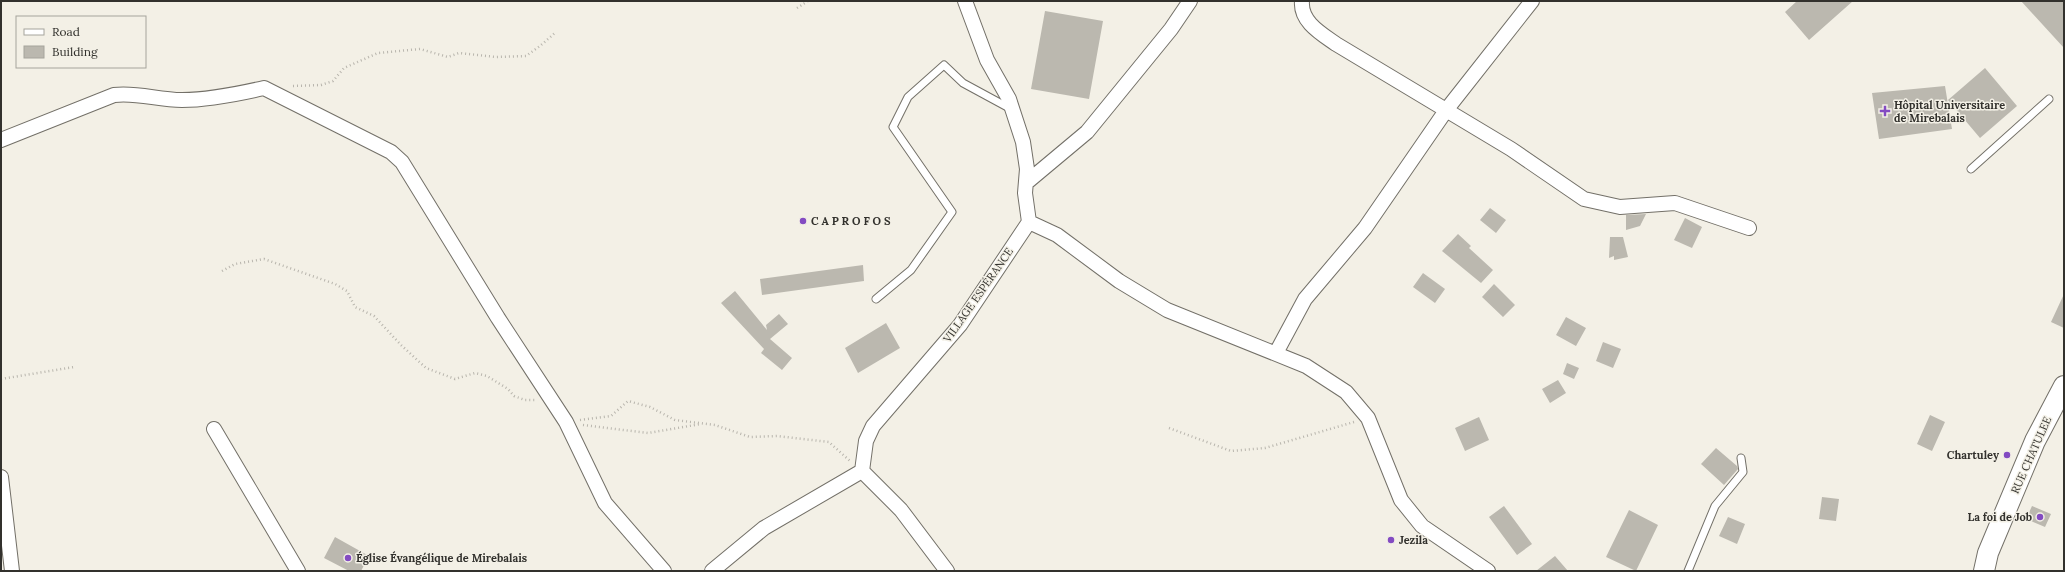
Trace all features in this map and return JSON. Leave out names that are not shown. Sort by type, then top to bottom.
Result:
[{"type":"main road","name":"RUE CHATULEE","points":[[1984,571],[1988,553],[2035,441],[2064,386]]},
{"type":"street","points":[[965,1],[987,60],[1009,100],[1023,142],[1027,169],[1025,193],[1029,222],[1057,235],[1119,281],[1167,310],[1306,366],[1346,392],[1368,418],[1401,500],[1422,526],[1488,571]]},
{"type":"street","points":[[1026,183],[1087,132],[1171,29],[1190,1]]},
{"type":"street","points":[[1302,1],[1302,6],[1312,27],[1336,44],[1447,109],[1511,149],[1584,199],[1620,207],[1675,203],[1749,228]]},
{"type":"street","points":[[1276,353],[1305,299],[1370,222],[1447,109],[1532,1]]},
{"type":"street","points":[[1,140],[114,94],[130,93],[181,100],[237,94],[264,88],[391,152],[402,162],[498,318],[566,422],[605,503],[664,571]]},
{"type":"street","name":"VILLAGE ESPÉRANCE","points":[[862,471],[866,441],[873,426],[960,325],[1029,222]]},
{"type":"street","points":[[214,429],[298,571]]},
{"type":"street","points":[[712,571],[764,528],[862,471],[901,510],[947,571]]},
{"type":"street","points":[[1,477],[12,571]]},
{"type":"lane","points":[[876,299],[911,270],[952,212],[893,127],[908,98],[944,65],[963,84],[1012,110]]},
{"type":"lane","points":[[1971,169],[2049,99]]},
{"type":"lane","points":[[1688,571],[1715,506],[1743,472],[1741,458]]},
{"type":"path","points":[[797,8],[808,1]]},
{"type":"path","points":[[264,88],[321,85],[333,82],[344,68],[378,53],[420,49],[448,56],[459,53],[496,57],[526,56],[556,32]]},
{"type":"path","points":[[222,270],[235,264],[264,260],[335,284],[347,291],[355,307],[374,316],[401,345],[426,368],[455,379],[475,373],[487,376],[508,389],[514,396],[525,400],[535,400],[540,404]]},
{"type":"path","points":[[1,379],[74,366]]},
{"type":"path","points":[[566,422],[611,416],[628,401],[650,407],[674,420],[715,425],[750,437],[777,436],[829,442],[862,471]]},
{"type":"path","points":[[1169,428],[1231,451],[1265,448],[1368,418]]},
{"type":"path","points":[[566,422],[648,433],[701,424]]},
{"type":"building","points":[[1797,1],[1853,1],[1809,40],[1785,12]]},
{"type":"building","points":[[2021,1],[2064,1],[2064,48]]},
{"type":"building","points":[[1045,11],[1103,21],[1089,99],[1031,89]]},
{"type":"building","points":[[1985,68],[2017,106],[1980,138],[1948,100]]},
{"type":"building","points":[[1945,86],[1952,129],[1879,139],[1872,93]]},
{"type":"building","points":[[1490,208],[1506,220],[1496,233],[1480,220]]},
{"type":"building","points":[[1646,214],[1640,226],[1626,230],[1626,215]]},
{"type":"building","points":[[1685,218],[1702,227],[1692,248],[1674,240]]},
{"type":"building","points":[[1458,234],[1471,246],[1469,248],[1493,270],[1481,283],[1442,251]]},
{"type":"building","points":[[1610,237],[1623,237],[1628,257],[1614,260],[1614,256],[1609,258]]},
{"type":"building","points":[[863,265],[864,281],[762,295],[760,279]]},
{"type":"building","points":[[1423,273],[1445,289],[1435,303],[1413,287]]},
{"type":"building","points":[[1494,284],[1515,305],[1503,317],[1482,297]]},
{"type":"building","points":[[735,291],[767,330],[766,325],[779,314],[788,324],[770,339],[792,358],[782,370],[761,353],[764,349],[721,303]]},
{"type":"building","points":[[2064,294],[2064,328],[2051,322]]},
{"type":"building","points":[[1566,317],[1586,328],[1576,346],[1556,335]]},
{"type":"building","points":[[886,323],[900,348],[858,373],[845,348]]},
{"type":"building","points":[[1603,342],[1621,349],[1613,368],[1596,361]]},
{"type":"building","points":[[1567,363],[1579,368],[1574,379],[1563,374]]},
{"type":"building","points":[[1558,380],[1566,393],[1550,403],[1542,389]]},
{"type":"building","points":[[1930,415],[1945,422],[1932,451],[1917,444]]},
{"type":"building","points":[[1479,417],[1489,440],[1465,451],[1455,428]]},
{"type":"building","points":[[1716,448],[1737,466],[1738,469],[1724,485],[1701,464]]},
{"type":"building","points":[[1822,497],[1839,499],[1836,521],[1819,519]]},
{"type":"building","points":[[1504,506],[1532,544],[1517,555],[1489,517]]},
{"type":"building","points":[[2032,506],[2051,514],[2045,527],[2026,519]]},
{"type":"building","points":[[1629,510],[1658,525],[1636,571],[1606,557]]},
{"type":"building","points":[[1728,517],[1745,524],[1737,544],[1719,536]]},
{"type":"building","points":[[335,537],[369,556],[361,571],[349,571],[324,558]]},
{"type":"building","points":[[1555,556],[1568,571],[1536,571]]},
{"type":"place","name":"Hôpital Universitaire de Mirebalais","points":[[1885,111]]},
{"type":"place","name":"C A P R O F O S","points":[[803,221]]},
{"type":"place","name":"Chartuley","points":[[2007,455]]},
{"type":"place","name":"La foi de Job","points":[[2040,517]]},
{"type":"place","name":"Jezila","points":[[1391,540]]},
{"type":"place","name":"Église Évangélique de Mirebalais","points":[[348,558]]}]
